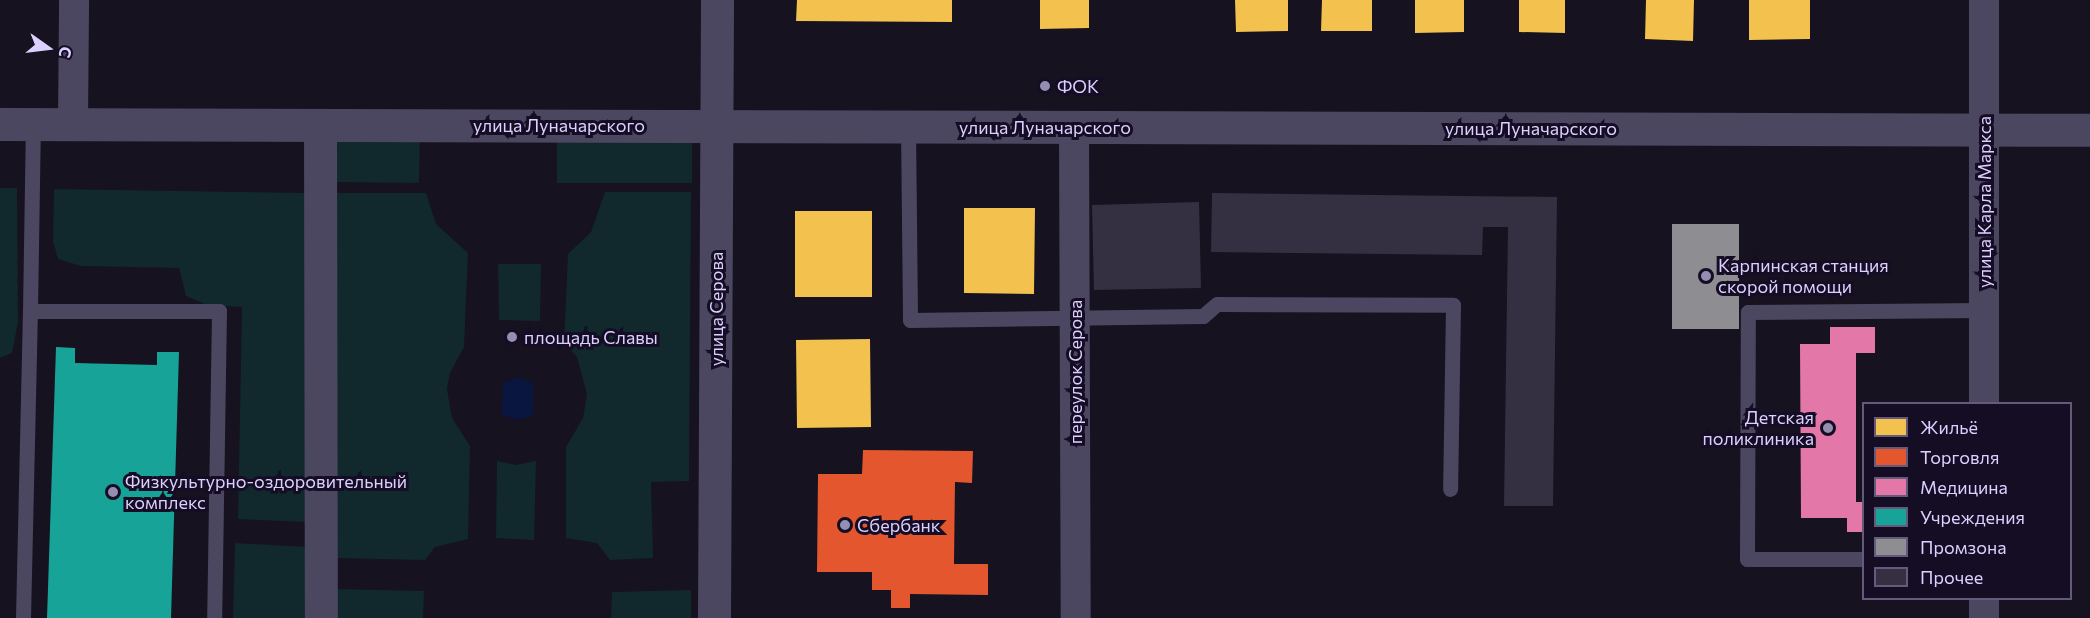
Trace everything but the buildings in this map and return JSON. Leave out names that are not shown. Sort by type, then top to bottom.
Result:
[{"type":"street","points":[[73,124],[74,0]]},
{"type":"street","name":"улица Серова","points":[[714,618],[717,0]]},
{"type":"street","name":"улица Карла Маркса","points":[[1984,0],[1984,402]]},
{"type":"street","name":"улица Луначарского","points":[[0,124],[2090,130]]},
{"type":"street","points":[[320,124],[321,618]]},
{"type":"street","name":"переулок Серова","points":[[1074,127],[1076,618]]},
{"type":"street","points":[[1984,600],[1984,618]]},
{"type":"lane","points":[[24,618],[33,124]]},
{"type":"lane","points":[[908,126],[910,320],[1203,316],[1217,304],[1453,306],[1450,489]]},
{"type":"lane","points":[[30,310],[219,311],[213,618]]},
{"type":"lane","points":[[1862,559],[1747,559],[1748,312],[1984,310]]},
{"type":"green space","points":[[336,128],[420,129],[419,183],[335,182]]},
{"type":"green space","points":[[557,130],[692,130],[692,183],[557,183]]},
{"type":"green space","points":[[0,188],[17,188],[18,322],[12,353],[0,358]]},
{"type":"green space","points":[[54,189],[310,193],[307,522],[238,519],[242,307],[207,305],[186,296],[179,268],[81,266],[58,259],[53,241]]},
{"type":"green space","points":[[605,192],[691,192],[689,481],[651,482],[653,558],[610,560],[597,543],[566,538],[566,447],[583,418],[587,394],[577,357],[564,342],[568,254],[591,232]]},
{"type":"green space","points":[[334,193],[426,193],[436,224],[468,253],[464,347],[450,373],[447,389],[452,418],[470,446],[468,539],[435,547],[425,560],[335,558]]},
{"type":"green space","points":[[498,264],[541,264],[540,321],[499,320]]},
{"type":"green space","points":[[497,461],[516,465],[536,461],[534,540],[496,538]]},
{"type":"green space","points":[[235,543],[308,547],[306,618],[233,618]]},
{"type":"green space","points":[[336,589],[424,591],[423,618],[336,618]]},
{"type":"green space","points":[[691,590],[691,618],[611,618],[612,592]]},
{"type":"water","points":[[518,377],[533,383],[533,415],[518,420],[502,415],[503,383]]},
{"type":"place","name":"ФОК","points":[[1045,86]]},
{"type":"place","name":"Карпинская станция скорой помощи","points":[[1706,276]]},
{"type":"place","name":"площадь Славы","points":[[512,337]]},
{"type":"place","name":"Детская поликлиника","points":[[1828,428]]},
{"type":"place","name":"Физкультурно-оздоровительный комплекс","points":[[113,492]]},
{"type":"place","name":"Сбербанк","points":[[845,525]]}]
